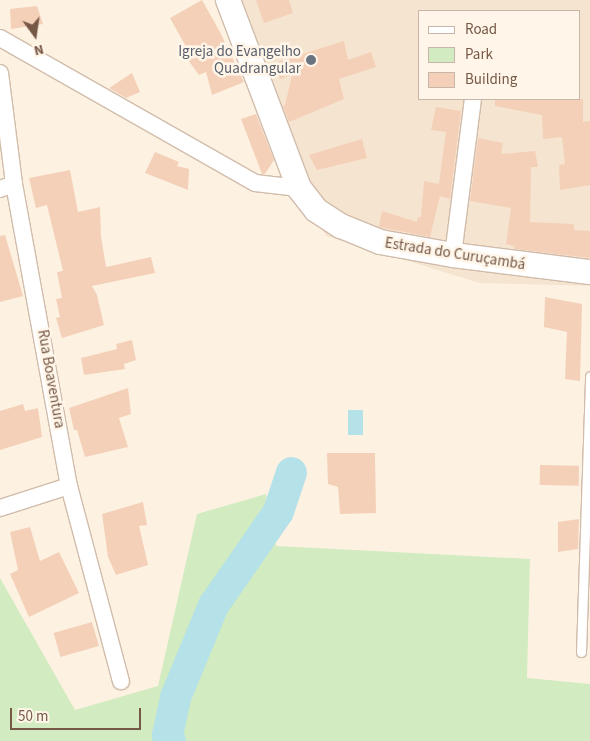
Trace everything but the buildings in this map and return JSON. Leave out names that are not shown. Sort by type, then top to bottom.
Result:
[{"type":"street","name":"Estrada do Curuçambá","points":[[228,0],[299,188],[316,210],[341,226],[380,242],[453,255],[590,272]]},
{"type":"street","points":[[0,38],[255,183],[299,188]]},
{"type":"street","name":"Rua Boaventura","points":[[0,73],[7,186],[69,486],[121,681]]},
{"type":"street","points":[[453,255],[473,100]]},
{"type":"street","points":[[0,508],[69,486]]},
{"type":"lane","points":[[581,652],[590,376]]},
{"type":"shaded area","points":[[214,0],[590,0],[590,286],[480,283],[326,236]]},
{"type":"green space","points":[[266,494],[276,546],[530,559],[527,678],[590,684],[590,741],[0,741],[0,578],[75,710],[158,686],[197,514]]},
{"type":"water","points":[[348,410],[363,410],[363,435],[348,435]]},
{"type":"waterway","points":[[170,741],[167,735],[175,697],[213,605],[278,511],[291,472]]},
{"type":"place","name":"Igreja do Evangelho Quadrangular","points":[[311,60]]}]
